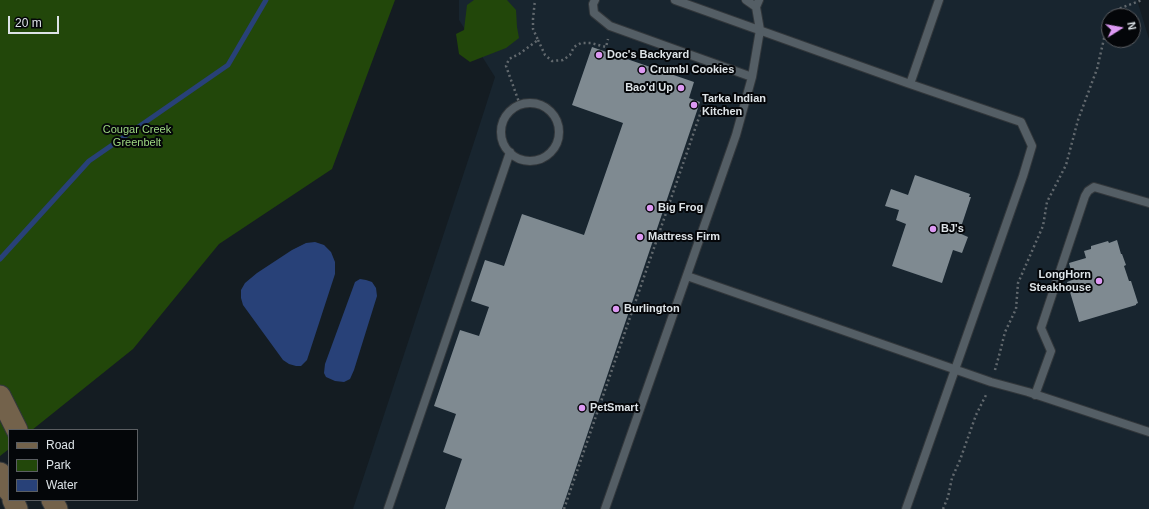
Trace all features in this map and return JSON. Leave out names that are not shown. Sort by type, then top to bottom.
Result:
[{"type":"street","points":[[0,396],[16,429]]},
{"type":"street","points":[[0,472],[8,489]]},
{"type":"lane","points":[[595,0],[593,4],[594,13],[610,26],[752,77]]},
{"type":"lane","points":[[675,0],[1021,122],[1032,146],[1023,176],[906,509]]},
{"type":"lane","points":[[605,509],[736,135],[752,77],[760,30],[758,4],[746,0]]},
{"type":"lane","points":[[910,84],[939,0]]},
{"type":"lane","points":[[526,103],[536,103],[546,107],[553,114],[559,130],[554,148],[540,159],[530,161],[520,159],[510,152],[504,144],[502,136],[502,126],[508,113],[516,107],[526,103]]},
{"type":"lane","points":[[388,509],[510,152]]},
{"type":"lane","points":[[1035,395],[1051,351],[1041,328],[1085,196],[1088,191],[1094,187],[1149,203]]},
{"type":"lane","points":[[687,276],[991,382],[1149,432]]},
{"type":"path","points":[[535,0],[533,29],[545,55],[552,61],[563,60],[570,55],[574,47],[581,43],[591,43],[606,47],[610,26]]},
{"type":"path","points":[[1121,8],[1142,0]]},
{"type":"path","points":[[520,106],[506,66],[509,59],[519,54],[538,40]]},
{"type":"path","points":[[995,370],[1005,332],[1016,309],[1018,283],[1043,226],[1047,202],[1066,166],[1078,120],[1097,69],[1102,48]]},
{"type":"path","points":[[564,509],[705,100]]},
{"type":"path","points":[[943,509],[948,498],[952,478],[976,415],[988,390]]},
{"type":"shaded area","points":[[459,0],[1137,0],[1139,8],[1101,8],[1101,48],[1141,48],[1141,13],[1149,39],[1149,509],[353,509],[495,77],[459,20]]},
{"type":"green space","name":"Cougar Creek Greenbelt","points":[[0,0],[395,0],[332,169],[219,244],[133,349],[33,429],[8,429],[8,450],[0,456]]},
{"type":"green space","points":[[474,0],[507,0],[516,10],[519,38],[506,48],[470,62],[459,54],[456,34],[464,30],[467,5]]},
{"type":"water","points":[[315,242],[324,245],[331,252],[335,262],[335,274],[307,360],[301,366],[296,366],[283,360],[243,305],[241,290],[245,283],[257,273],[292,250],[306,243]]},
{"type":"water","points":[[360,279],[372,282],[376,288],[377,296],[350,379],[344,382],[335,381],[326,377],[324,373],[325,364],[355,282]]},
{"type":"building","points":[[592,47],[694,82],[689,98],[700,102],[562,509],[445,509],[462,459],[443,452],[456,414],[434,406],[460,330],[479,336],[489,307],[471,301],[485,260],[504,266],[522,214],[584,235],[623,123],[572,105]]},
{"type":"building","name":"BJ's","points":[[915,175],[970,194],[969,197],[971,197],[959,233],[968,237],[962,253],[953,250],[942,283],[892,266],[906,224],[896,220],[899,210],[885,206],[891,189],[908,195]]},
{"type":"building","name":"LongHorn Steakhouse","points":[[1117,240],[1126,265],[1124,266],[1129,281],[1131,281],[1138,303],[1136,305],[1079,322],[1067,282],[1072,280],[1069,263],[1086,258],[1084,251],[1091,249],[1091,246]]},
{"type":"waterway","points":[[0,259],[89,161],[228,65],[266,0]]},
{"type":"place","name":"Doc's Backyard","points":[[599,55]]},
{"type":"place","name":"Crumbl Cookies","points":[[642,70]]},
{"type":"place","name":"Bao'd Up","points":[[681,88]]},
{"type":"place","name":"Tarka Indian Kitchen","points":[[694,105]]},
{"type":"place","name":"Big Frog","points":[[650,208]]},
{"type":"place","name":"BJ's","points":[[933,229]]},
{"type":"place","name":"Mattress Firm","points":[[640,237]]},
{"type":"place","name":"LongHorn Steakhouse","points":[[1099,281]]},
{"type":"place","name":"Burlington","points":[[616,309]]},
{"type":"place","name":"PetSmart","points":[[582,408]]}]
